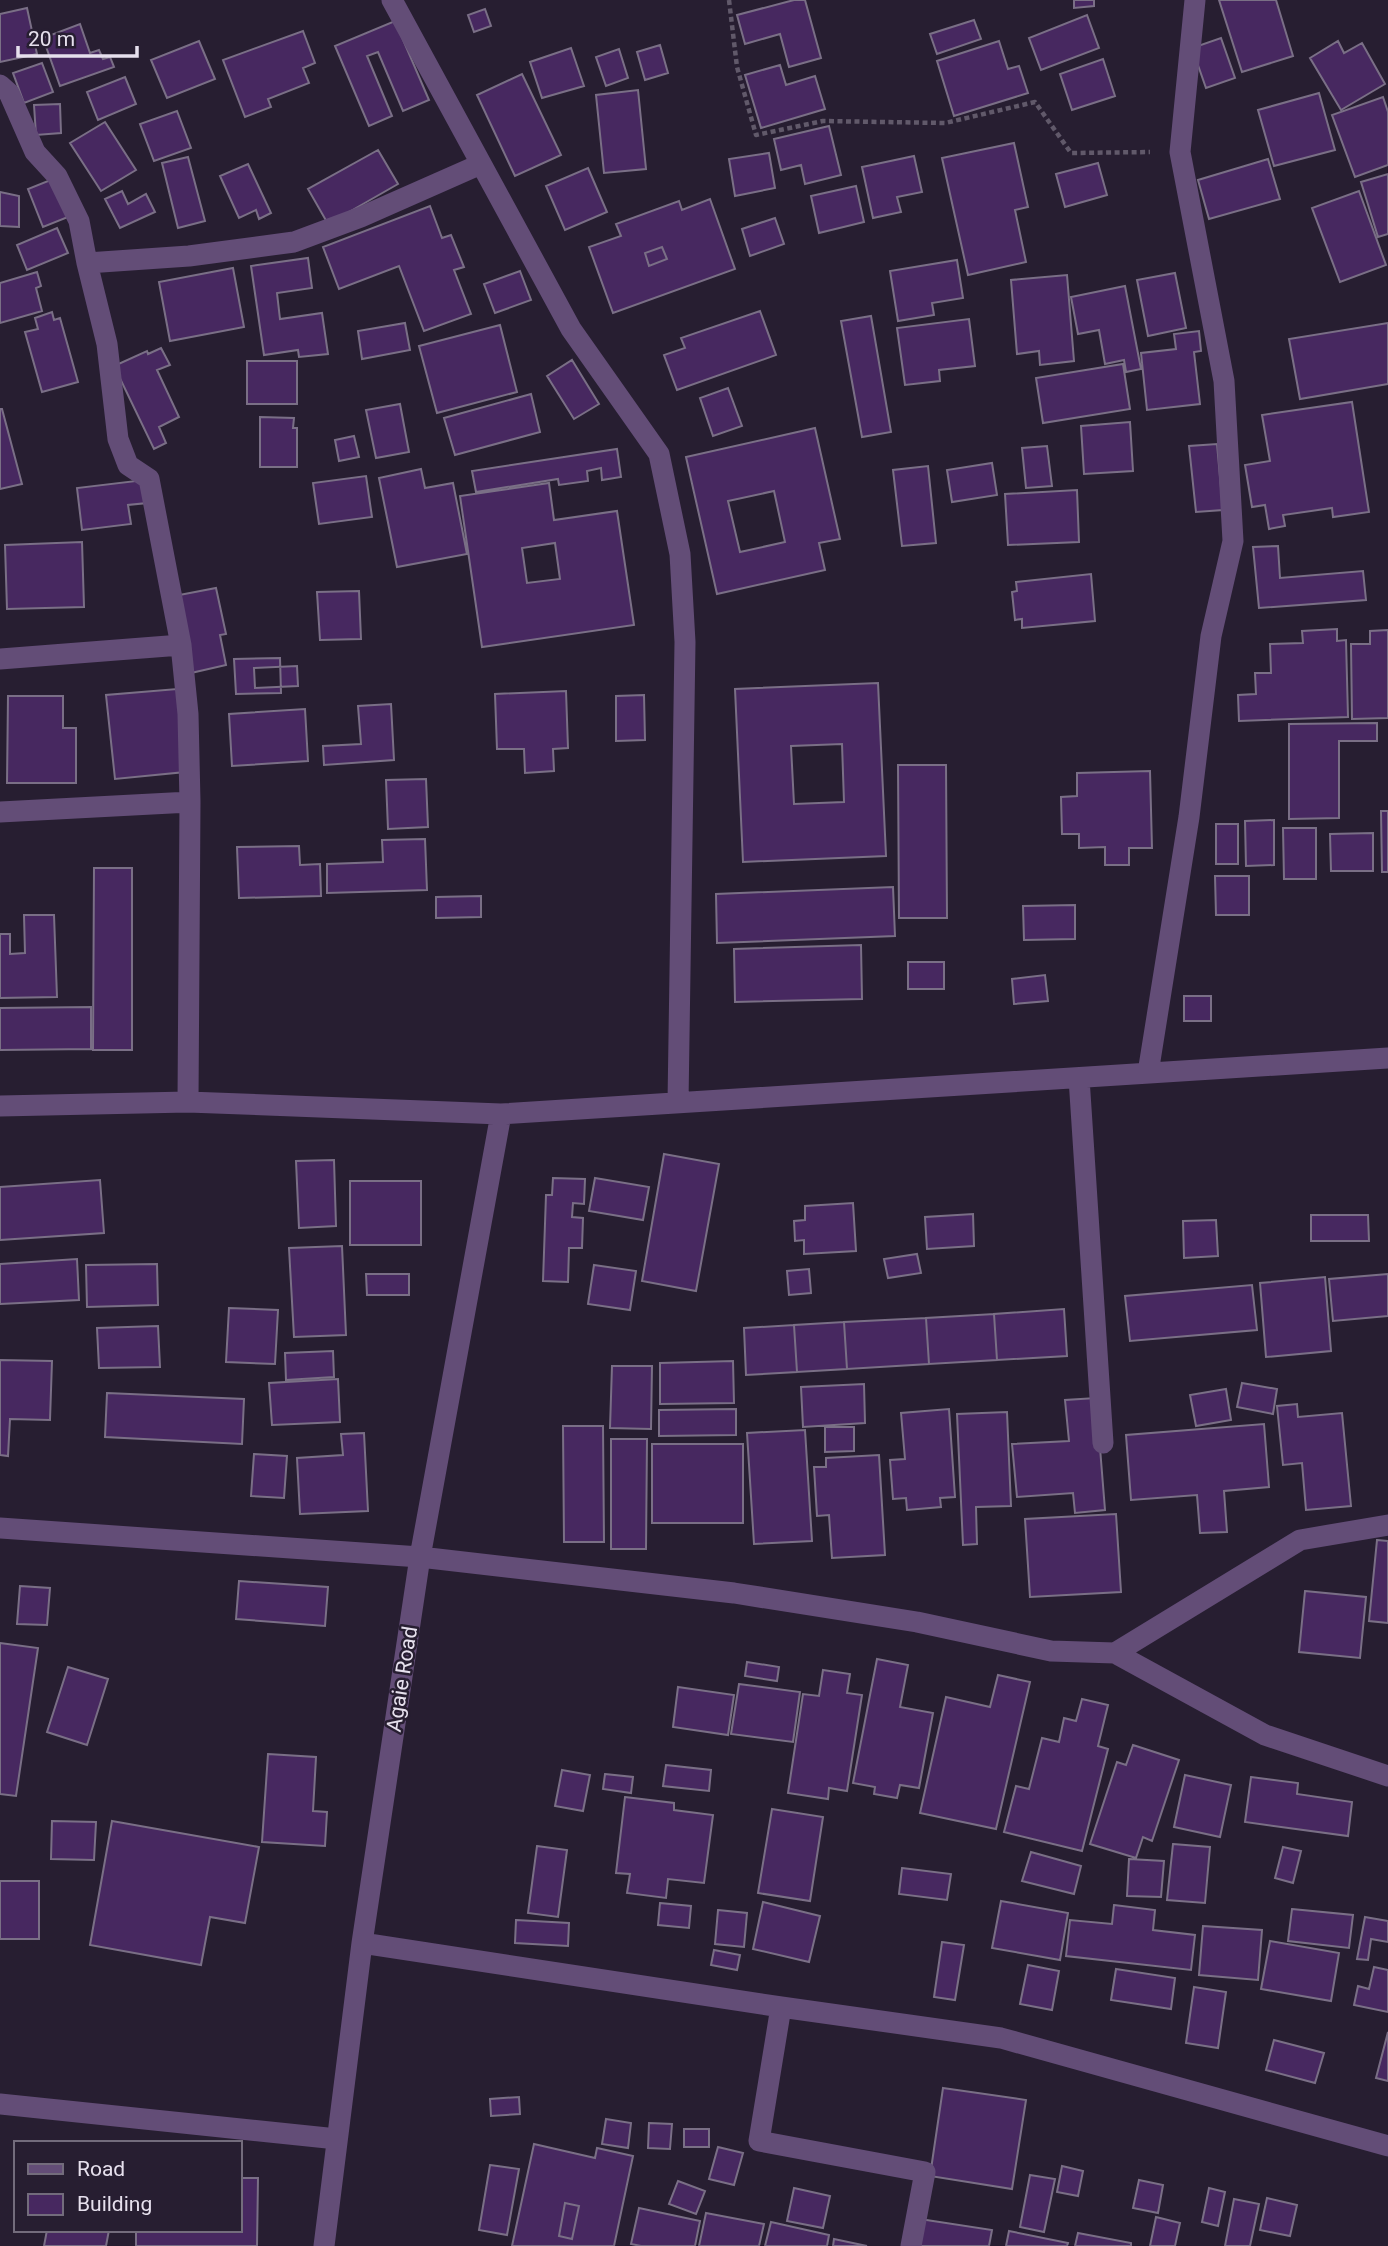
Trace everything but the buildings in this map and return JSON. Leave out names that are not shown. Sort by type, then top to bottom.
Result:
[{"type":"street","points":[[391,0],[571,329],[659,454],[680,554],[685,642],[678,1103]]},
{"type":"street","points":[[1148,1073],[1189,817],[1211,636],[1233,541],[1223,382],[1180,152],[1195,0]]},
{"type":"street","points":[[0,85],[9,93],[35,152],[57,176],[79,221],[107,344],[118,439],[128,465],[149,479],[181,645],[188,714],[190,802],[188,1102]]},
{"type":"street","points":[[87,263],[189,256],[294,242],[361,217],[481,163]]},
{"type":"street","points":[[0,659],[181,645]]},
{"type":"street","points":[[0,812],[190,802]]},
{"type":"street","points":[[0,1106],[188,1102],[500,1114],[1388,1058]]},
{"type":"street","points":[[1079,1078],[1103,1443]]},
{"type":"street","name":"Agaie Road","points":[[324,2246],[362,1943],[421,1557],[500,1114]]},
{"type":"street","points":[[1115,1653],[1300,1541],[1388,1525]]},
{"type":"street","points":[[0,1528],[421,1557],[734,1593],[917,1622],[1051,1651],[1115,1653],[1265,1735],[1388,1776]]},
{"type":"street","points":[[362,1943],[1001,2038],[1388,2146]]},
{"type":"street","points":[[781,2007],[759,2141],[925,2172],[911,2246]]},
{"type":"street","points":[[0,2104],[337,2139]]},
{"type":"path","points":[[729,0],[737,67],[756,135],[823,121],[945,124],[1035,102],[1071,153],[1180,152]]}]
